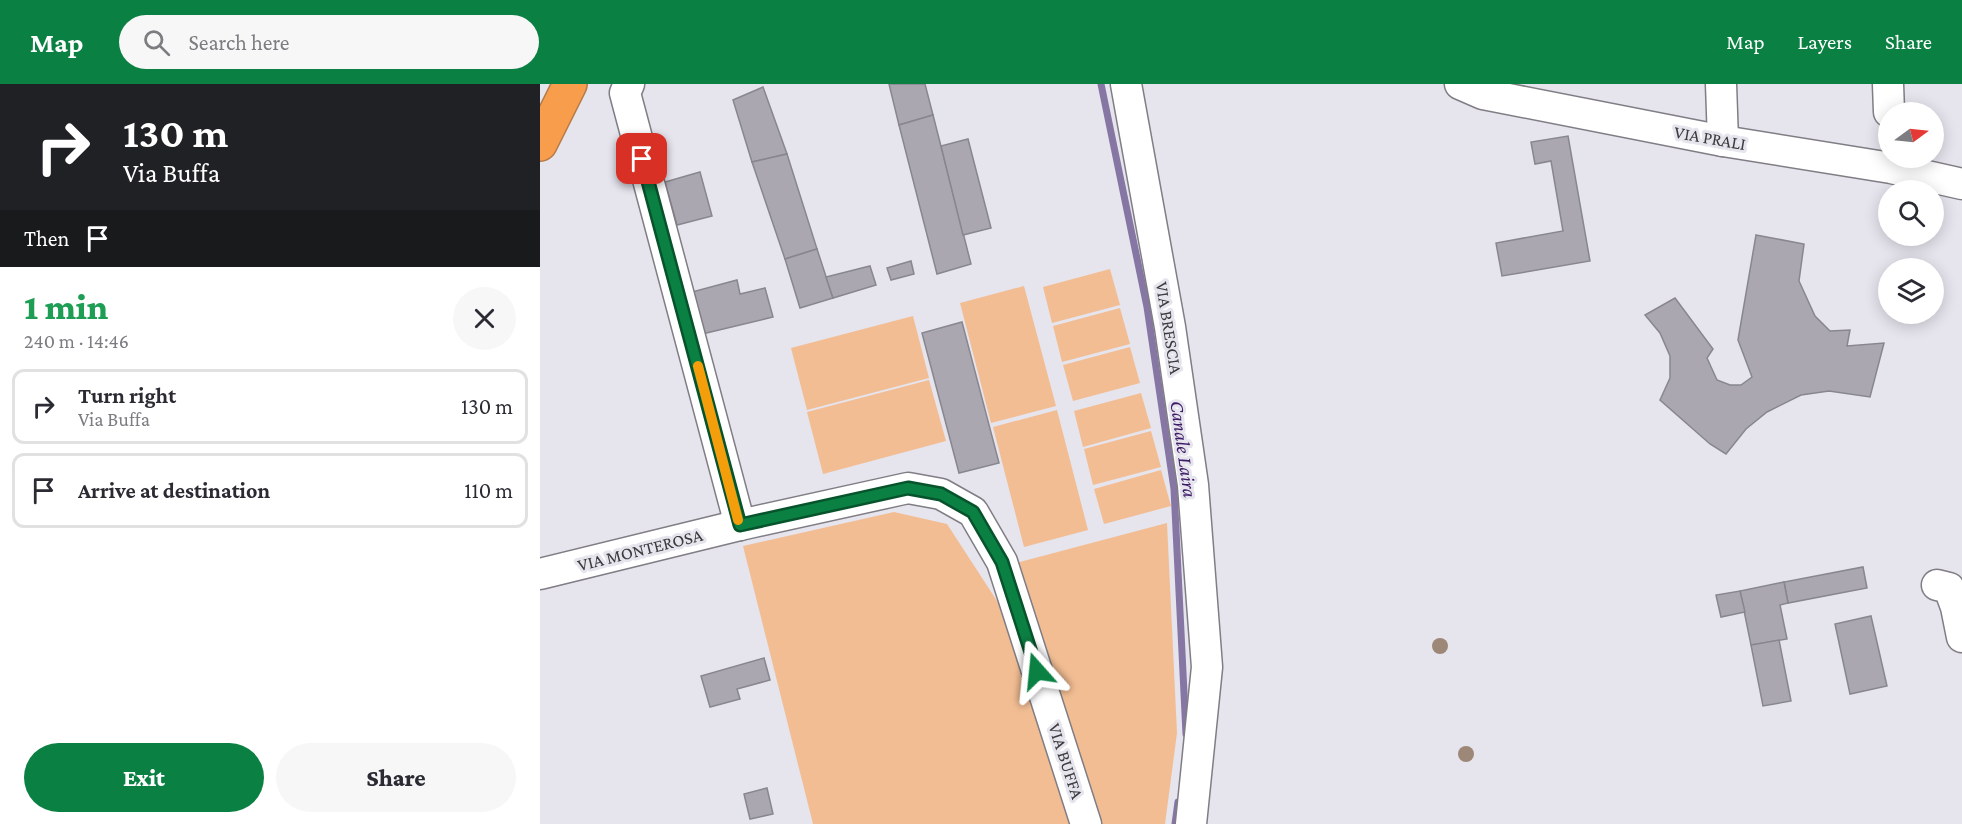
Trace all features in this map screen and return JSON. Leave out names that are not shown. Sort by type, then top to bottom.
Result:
[{"type":"highway","points":[[540,144],[570,84]]},
{"type":"street","points":[[629,84],[625,93],[740,525]]},
{"type":"street","name":"VIA BRESCIA","points":[[1126,84],[1170,327],[1193,485],[1206,667],[1191,824]]},
{"type":"street","name":"VIA PRALI","points":[[1460,84],[1483,94],[1557,96],[1723,141],[1878,161]]},
{"type":"street","points":[[1721,84],[1723,141]]},
{"type":"street","points":[[1888,84],[1889,102]]},
{"type":"street","name":"VIA PRALI","points":[[1908,168],[1962,184]]},
{"type":"street","name":"VIA BUFFA","points":[[740,525],[908,488],[941,494],[973,512],[1002,562],[1086,824]]},
{"type":"street","name":"VIA MONTEROSA","points":[[540,574],[740,525]]},
{"type":"street","points":[[1937,585],[1949,588],[1956,607],[1962,637]]},
{"type":"shaded area","points":[[1110,269],[1120,305],[1052,323],[1043,287]]},
{"type":"shaded area","points":[[1024,286],[1056,406],[991,423],[960,303]]},
{"type":"shaded area","points":[[1120,308],[1130,344],[1062,362],[1053,326]]},
{"type":"shaded area","points":[[913,316],[929,378],[807,410],[791,348]]},
{"type":"shaded area","points":[[1130,347],[1140,383],[1073,401],[1063,365]]},
{"type":"shaded area","points":[[929,380],[946,441],[823,474],[807,412]]},
{"type":"shaded area","points":[[1141,393],[1151,428],[1083,447],[1074,411]]},
{"type":"shaded area","points":[[1057,410],[1088,530],[1024,547],[993,427]]},
{"type":"shaded area","points":[[1151,431],[1161,467],[1093,485],[1084,449]]},
{"type":"shaded area","points":[[1161,470],[1171,506],[1104,524],[1094,489]]},
{"type":"shaded area","points":[[894,512],[947,524],[999,604],[1070,824],[813,824],[743,546]]},
{"type":"shaded area","points":[[1167,523],[1177,733],[1165,824],[1097,824],[1012,564]]},
{"type":"building","points":[[889,84],[925,84],[933,115],[899,125]]},
{"type":"building","points":[[763,87],[787,154],[752,162],[733,100]]},
{"type":"building","points":[[933,115],[971,264],[937,274],[899,125]]},
{"type":"building","points":[[1568,136],[1590,261],[1502,276],[1496,243],[1563,231],[1551,161],[1535,164],[1531,142]]},
{"type":"building","points":[[968,139],[991,228],[963,235],[941,146]]},
{"type":"building","points":[[787,154],[817,249],[785,259],[752,162]]},
{"type":"building","points":[[700,172],[712,216],[677,225],[665,182]]},
{"type":"building","points":[[1756,235],[1804,244],[1799,281],[1815,316],[1830,331],[1850,330],[1847,346],[1884,343],[1870,397],[1829,391],[1801,395],[1767,412],[1746,429],[1726,454],[1710,444],[1660,400],[1670,378],[1670,356],[1660,333],[1645,315],[1675,298],[1713,349],[1707,358],[1717,380],[1730,385],[1741,385],[1752,377],[1738,340]]},
{"type":"building","points":[[817,249],[833,298],[800,308],[785,259]]},
{"type":"building","points":[[911,261],[914,274],[891,280],[887,268]]},
{"type":"building","points":[[870,266],[876,285],[833,298],[826,277]]},
{"type":"building","points":[[737,280],[740,294],[765,288],[773,317],[702,334],[692,292]]},
{"type":"building","points":[[962,322],[999,463],[959,473],[922,333]]},
{"type":"building","points":[[1863,567],[1867,588],[1788,603],[1784,582]]},
{"type":"building","points":[[1784,582],[1788,603],[1780,605],[1787,639],[1751,645],[1740,591]]},
{"type":"building","points":[[1740,591],[1745,612],[1721,617],[1716,595]]},
{"type":"building","points":[[1871,616],[1887,686],[1850,694],[1835,624]]},
{"type":"building","points":[[1779,640],[1791,701],[1763,706],[1751,645]]},
{"type":"building","points":[[764,658],[770,680],[737,689],[740,699],[710,707],[701,676]]},
{"type":"building","points":[[767,788],[773,814],[750,819],[744,794]]},
{"type":"waterway","name":"Canale Laira","points":[[1101,84],[1147,307],[1174,489],[1186,734]]},
{"type":"waterway","name":"Canale Laira","points":[[1175,824],[1178,802]]},
{"type":"slow traffic","points":[[698,366],[738,520]]},
{"type":"route","points":[[642,159],[740,525],[908,488],[941,494],[973,512],[1002,562],[1037,671]]}]
